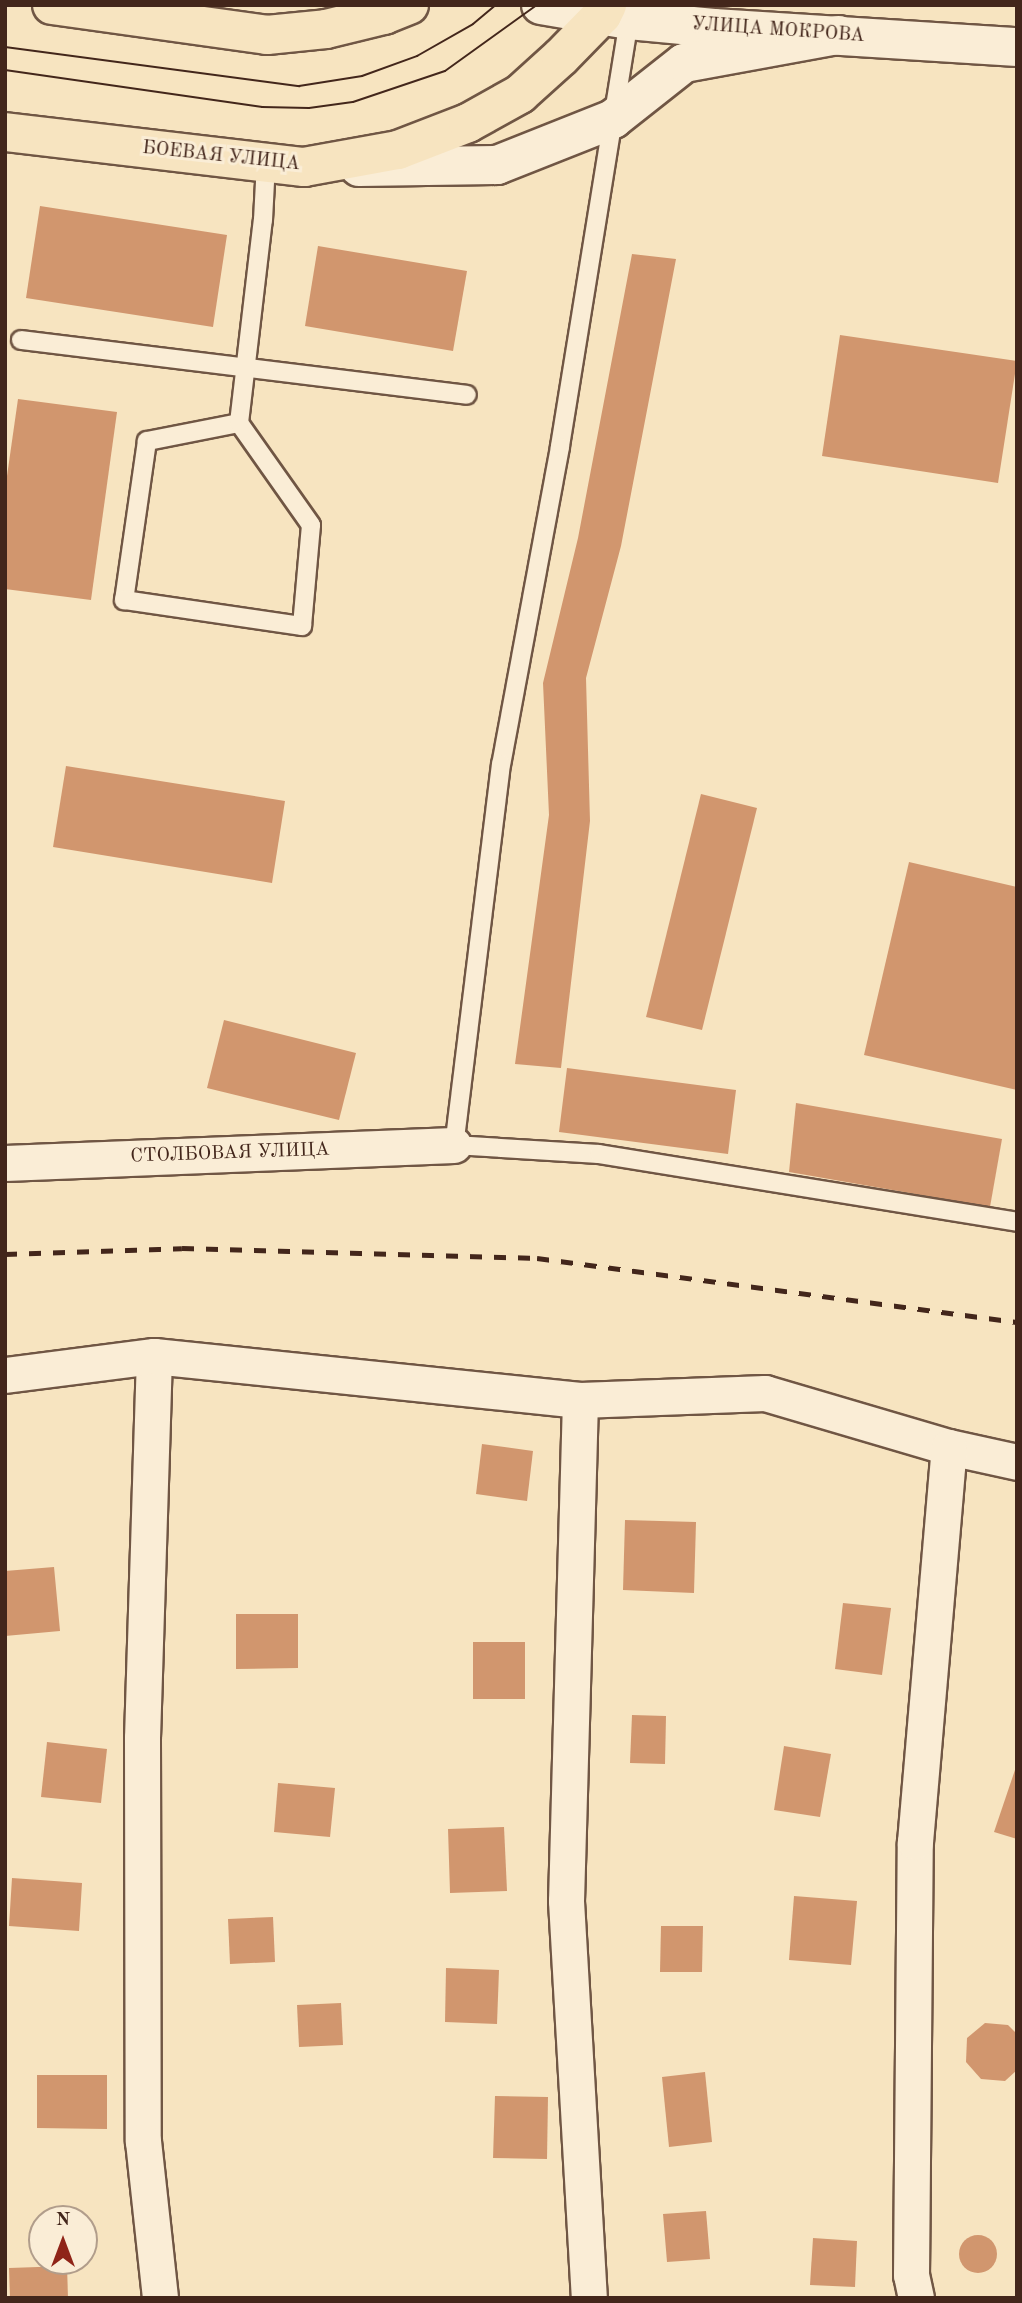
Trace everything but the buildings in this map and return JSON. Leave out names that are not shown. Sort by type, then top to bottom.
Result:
[{"type":"main road","points":[[52,5],[267,35],[326,29],[397,10]]},
{"type":"main road","name":"УЛИЦА МОКРОВА","points":[[541,5],[838,35],[1017,47]]},
{"type":"main road","points":[[748,5],[838,35]]},
{"type":"main road","name":"БОЕВАЯ УЛИЦА","points":[[5,132],[304,167],[398,150],[468,123],[520,93],[613,13]]},
{"type":"main road","points":[[304,167],[497,165],[613,119],[684,64],[838,35]]},
{"type":"street","name":"СТОЛБОВАЯ УЛИЦА","points":[[5,1163],[454,1145]]},
{"type":"street","points":[[5,1376],[154,1356],[580,1400],[765,1394],[949,1447],[1017,1462]]},
{"type":"street","points":[[154,1356],[142,1738],[143,2141],[160,2298]]},
{"type":"street","points":[[580,1400],[566,1901],[589,2298]]},
{"type":"street","points":[[916,2298],[911,2275],[915,1842],[949,1447]]},
{"type":"lane","points":[[613,13],[613,119],[560,447],[501,764],[454,1145],[599,1154],[1017,1222]]},
{"type":"lane","points":[[239,423],[147,441],[124,600],[302,626],[311,525],[239,423],[263,220],[266,163]]},
{"type":"lane","points":[[21,340],[467,395]]},
{"type":"tram line","points":[[5,47],[299,86],[362,76],[417,56],[473,24],[496,5]]},
{"type":"tram line","points":[[5,70],[262,107],[309,108],[353,102],[445,71],[537,5]]},
{"type":"railway","points":[[5,1254],[182,1248],[537,1258],[1017,1322]]}]
